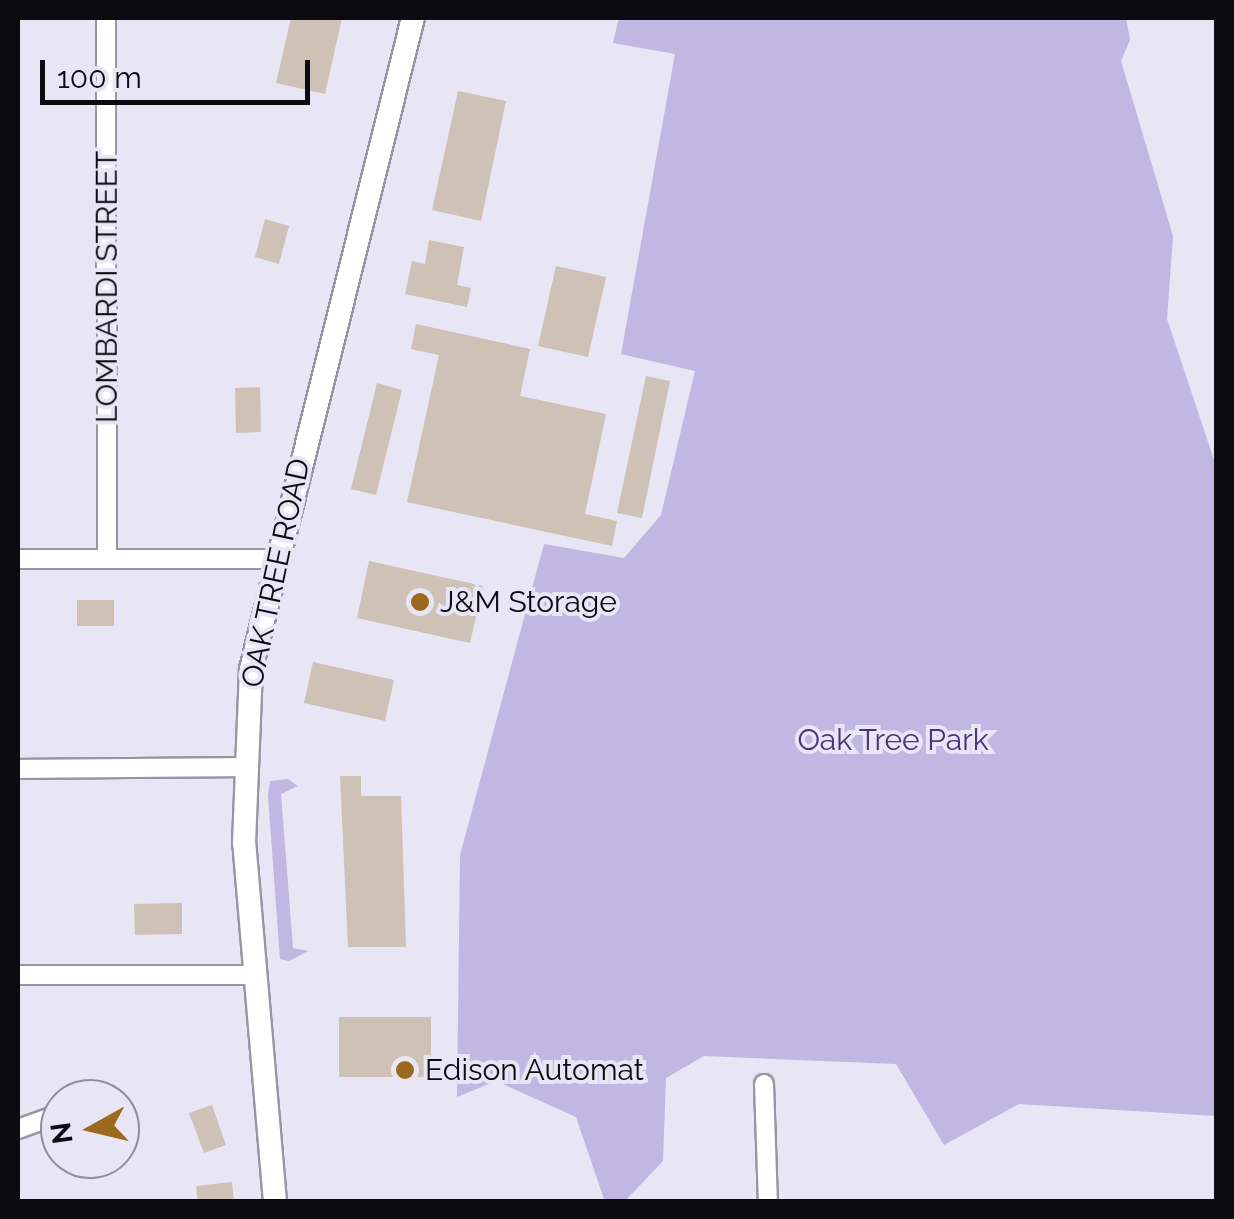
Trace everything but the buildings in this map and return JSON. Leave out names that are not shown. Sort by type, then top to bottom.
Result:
[{"type":"main road","name":"OAK TREE ROAD","points":[[275,1202],[254,975],[243,767],[273,559],[412,18]]},
{"type":"street","name":"LOMBARDI STREET","points":[[106,18],[108,557]]},
{"type":"street","points":[[18,558],[273,559]]},
{"type":"street","points":[[18,769],[243,767]]},
{"type":"street","points":[[18,976],[254,975]]},
{"type":"street","points":[[764,1084],[768,1202]]},
{"type":"green space","name":"Oak Tree Park","points":[[619,18],[1126,18],[1130,40],[1121,61],[1173,236],[1167,319],[1216,466],[1216,1116],[1019,1104],[944,1145],[896,1064],[704,1056],[666,1078],[663,1161],[625,1201],[605,1202],[576,1117],[496,1081],[457,1097],[460,855],[544,544],[624,558],[661,515],[695,371],[621,354],[675,54],[613,43]]},
{"type":"green space","points":[[288,779],[298,786],[281,794],[293,948],[308,951],[289,961],[280,959],[268,796],[270,781]]},
{"type":"place","name":"J&M Storage","points":[[420,602]]},
{"type":"place","name":"Edison Automat","points":[[405,1070]]}]
